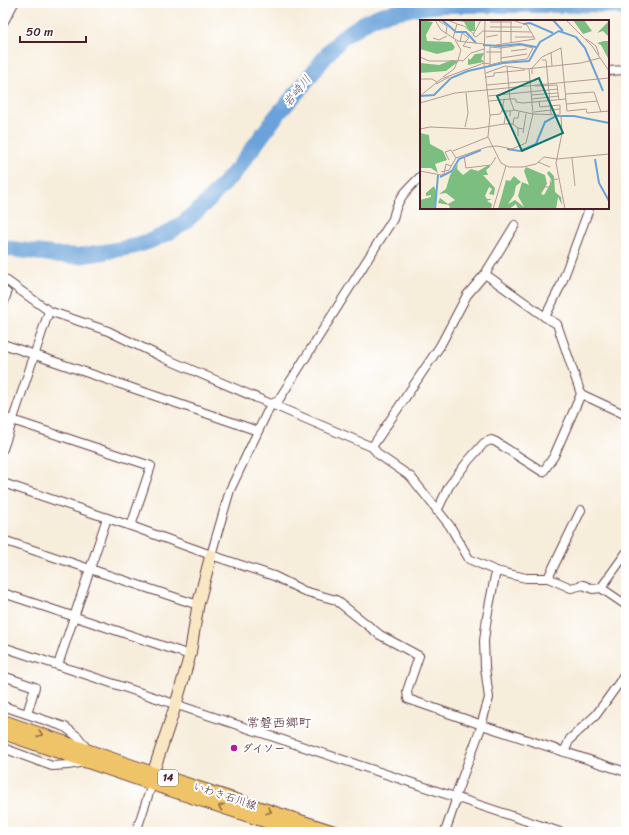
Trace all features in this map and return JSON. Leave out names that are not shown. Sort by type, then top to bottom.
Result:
[{"type":"main road","name":"いわき石川線","points":[[3,721],[87,756]]},
{"type":"main road","name":"いわき石川線","points":[[3,733],[87,756],[153,778],[334,832]]},
{"type":"main road","name":"いわき石川線","points":[[153,778],[298,832]]},
{"type":"street","points":[[3,22],[14,3]]},
{"type":"street","points":[[609,71],[626,70]]},
{"type":"street","points":[[136,832],[190,655],[198,605],[230,490],[271,404],[278,401],[393,219],[395,208],[403,195],[420,177]]},
{"type":"street","points":[[545,318],[561,285],[589,209]]},
{"type":"street","points":[[372,447],[440,346],[467,295],[485,274],[515,226]]},
{"type":"street","points":[[485,274],[545,318],[557,324],[581,394],[626,415]]},
{"type":"street","points":[[3,278],[49,311],[108,331],[164,358],[372,447],[379,455],[411,477],[450,526],[469,559],[496,571],[526,578],[548,578],[571,588],[583,585],[593,589],[601,588],[626,605]]},
{"type":"street","points":[[3,290],[7,293],[3,305]]},
{"type":"street","points":[[3,450],[49,311]]},
{"type":"street","points":[[3,344],[258,431]]},
{"type":"street","points":[[437,511],[449,486],[468,460],[484,443],[491,440],[543,472],[554,456],[581,394]]},
{"type":"street","points":[[3,417],[151,466],[131,526]]},
{"type":"street","points":[[3,483],[274,576],[304,591],[336,600],[380,635],[419,656],[407,695],[564,752],[626,772]]},
{"type":"street","points":[[548,578],[581,510]]},
{"type":"street","points":[[58,665],[107,518]]},
{"type":"street","points":[[3,540],[198,605]]},
{"type":"street","points":[[601,588],[626,553]]},
{"type":"street","points":[[445,832],[455,803],[454,797],[489,698],[485,667],[484,641],[486,617],[496,571]]},
{"type":"street","points":[[3,593],[190,655]]},
{"type":"street","points":[[3,647],[560,832]]},
{"type":"street","points":[[564,752],[570,739],[596,715],[626,673]]},
{"type":"street","points":[[3,676],[35,687],[27,714]]},
{"type":"street","points":[[3,706],[65,727],[78,737],[87,756],[68,765],[52,766],[3,748]]},
{"type":"waterway","name":"岩崎川","points":[[3,248],[78,256],[131,247],[168,233],[185,222],[208,201],[238,168],[277,115],[343,37],[367,21],[381,15],[415,8],[440,5],[592,4],[616,6],[626,9]]},
{"type":"place","name":"ダイソー","points":[[234,748]]},
{"type":"district","name":"常磐西郷町","points":[[279,722]]}]
